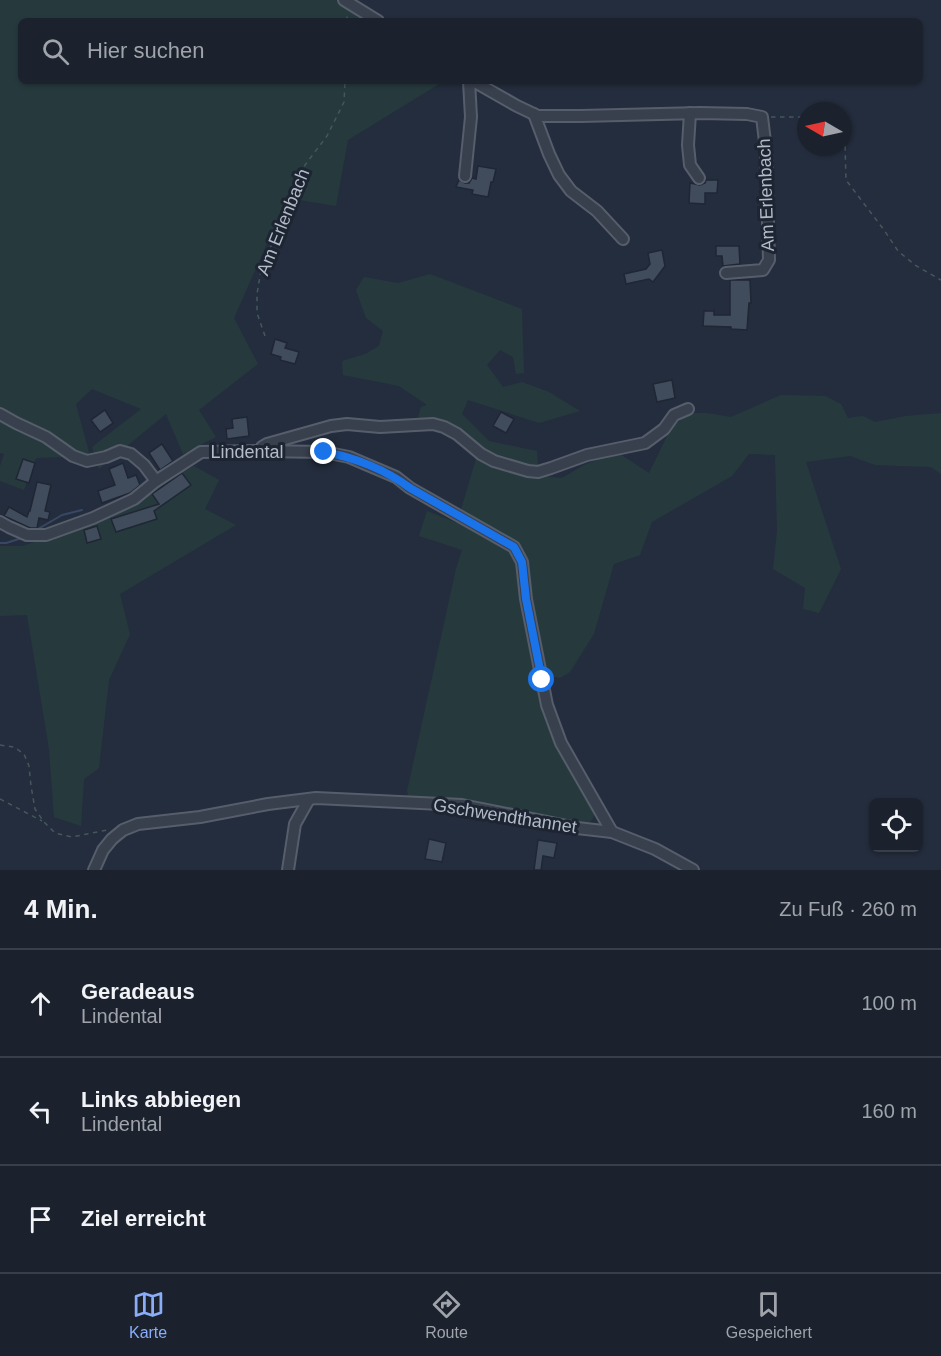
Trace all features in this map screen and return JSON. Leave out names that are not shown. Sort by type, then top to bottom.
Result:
[{"type":"street","points":[[345,0],[373,18]]},
{"type":"street","points":[[465,176],[471,117],[471,84]]},
{"type":"street","name":"Am Erlenbach","points":[[477,84],[538,116],[690,113],[747,114],[762,117],[766,150],[769,260],[763,270],[726,273]]},
{"type":"street","points":[[690,113],[688,146],[690,165],[699,178]]},
{"type":"street","points":[[534,114],[559,175],[571,191],[597,211],[623,239]]},
{"type":"street","points":[[260,451],[267,444],[331,426],[347,424],[380,427],[433,424],[457,434],[481,454],[494,461],[538,472],[587,455],[645,444],[664,429],[674,415],[688,409]]},
{"type":"street","points":[[0,414],[46,437],[73,456],[87,461],[120,451],[131,454],[144,465],[156,481]]},
{"type":"street","name":"Lindental","points":[[0,522],[27,535],[45,535],[134,500],[156,481],[201,452],[324,452],[349,458],[396,477],[410,488],[514,547],[522,562],[526,599],[547,705],[561,743],[612,832]]},
{"type":"street","name":"Gschwendthannet","points":[[123,830],[138,824],[200,817],[268,804],[316,798],[462,806],[612,832],[655,849],[693,870]]},
{"type":"street","points":[[288,870],[295,824],[309,799]]},
{"type":"street","points":[[592,829],[600,812]]},
{"type":"street","points":[[94,870],[104,850],[123,830]]},
{"type":"path","name":"Am Erlenbach","points":[[265,336],[257,313],[261,270],[305,165],[327,136],[344,102],[345,84]]},
{"type":"path","points":[[762,117],[797,117]]},
{"type":"path","points":[[845,156],[846,180],[898,250],[915,265],[941,280]]},
{"type":"path","points":[[0,745],[14,747],[24,754],[29,766],[35,809],[55,833],[72,837],[105,830],[123,830]]},
{"type":"path","points":[[0,800],[44,822]]},
{"type":"green space","points":[[0,0],[336,0],[366,18],[18,18],[18,84],[439,84],[348,140],[336,206],[287,198],[234,318],[258,364],[199,410],[216,437],[183,454],[166,414],[99,469],[92,447],[141,409],[92,389],[76,404],[90,456],[36,458],[24,490],[0,481],[0,466],[4,454],[0,453]]},
{"type":"green space","points":[[430,274],[522,309],[524,373],[516,374],[513,357],[500,350],[487,365],[503,387],[522,382],[549,392],[580,411],[539,423],[468,400],[462,414],[489,441],[537,451],[539,476],[562,478],[584,465],[617,452],[649,473],[672,426],[691,413],[731,417],[781,395],[825,396],[841,404],[848,418],[863,416],[875,422],[941,413],[941,474],[931,467],[875,465],[850,456],[806,462],[841,569],[819,613],[803,609],[805,588],[773,569],[777,531],[775,455],[749,454],[732,476],[652,522],[640,555],[614,564],[594,634],[570,672],[560,678],[549,676],[544,663],[529,593],[516,560],[557,745],[594,810],[592,819],[585,825],[409,799],[407,791],[462,550],[419,536],[427,511],[457,523],[476,459],[450,431],[418,417],[421,407],[427,405],[399,386],[343,375],[342,361],[365,354],[379,346],[383,331],[366,318],[356,290],[364,277],[398,283]]},
{"type":"green space","points":[[194,466],[219,480],[205,509],[236,525],[120,594],[130,634],[109,680],[99,768],[84,779],[81,826],[54,817],[49,749],[27,615],[0,616],[0,546],[23,546],[104,518]]},
{"type":"building","points":[[478,166],[496,169],[488,197],[472,194],[473,190],[456,187],[459,180],[469,183],[472,178],[476,179]]},
{"type":"building","points":[[706,180],[718,180],[717,193],[705,193],[705,204],[689,203],[690,183],[700,185]]},
{"type":"building","points":[[716,246],[739,246],[740,264],[723,266],[722,256],[716,256]]},
{"type":"building","points":[[662,250],[665,266],[653,282],[649,279],[626,284],[624,274],[646,269],[650,264],[648,253]]},
{"type":"building","points":[[730,280],[750,280],[751,303],[749,303],[747,330],[703,326],[704,311],[714,311],[714,315],[730,315]]},
{"type":"building","points":[[275,339],[287,343],[285,348],[299,352],[295,364],[280,360],[281,357],[271,354]]},
{"type":"building","points":[[672,380],[675,398],[657,402],[653,384]]},
{"type":"building","points":[[105,410],[113,423],[100,432],[91,420]]},
{"type":"building","points":[[501,412],[514,419],[506,433],[493,426]]},
{"type":"building","points":[[247,417],[249,436],[227,439],[226,429],[233,428],[232,419]]},
{"type":"building","points":[[162,444],[173,461],[160,470],[149,453]]},
{"type":"building","points":[[23,459],[35,463],[29,483],[16,479]]},
{"type":"building","points":[[123,463],[128,478],[136,475],[140,485],[130,493],[102,503],[98,491],[115,485],[109,469]]},
{"type":"building","points":[[182,473],[191,485],[154,511],[157,519],[116,532],[111,519],[159,504],[152,494]]},
{"type":"building","points":[[37,482],[51,485],[45,511],[50,512],[48,520],[39,518],[37,528],[30,528],[4,516],[9,507],[27,517]]},
{"type":"building","points":[[97,526],[101,539],[87,543],[84,530]]},
{"type":"building","points":[[429,839],[446,843],[442,862],[425,859]]},
{"type":"building","points":[[538,840],[557,843],[554,858],[543,856],[541,870],[534,870]]},
{"type":"waterway","points":[[38,529],[62,515],[82,510]]},
{"type":"waterway","points":[[0,543],[22,538]]},
{"type":"route","points":[[324,452],[341,455],[396,477],[410,488],[514,547],[522,562],[526,599],[542,680]]}]
